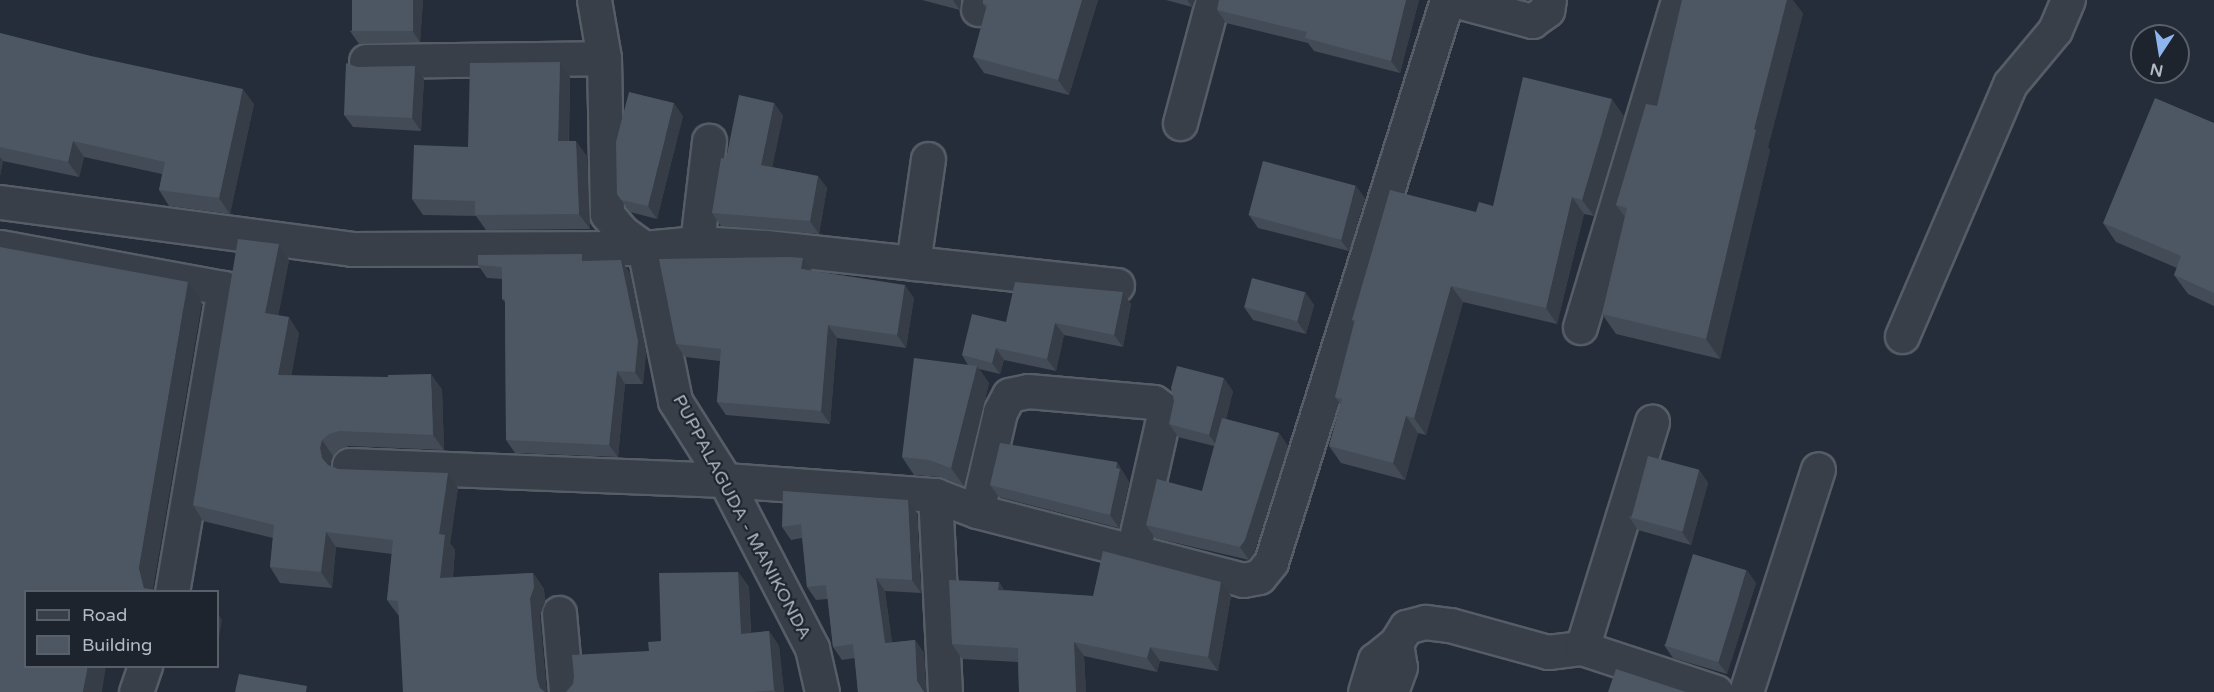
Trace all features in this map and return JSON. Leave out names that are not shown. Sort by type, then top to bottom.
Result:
[{"type":"street","points":[[594,0],[604,58],[607,214],[622,232],[644,248]]},
{"type":"street","points":[[1180,123],[1213,0]]},
{"type":"street","points":[[349,465],[725,480],[935,495],[977,511],[1243,580],[1259,577],[1271,562],[1447,0]]},
{"type":"street","points":[[1454,0],[1532,21],[1547,10],[1550,0]]},
{"type":"street","points":[[1580,327],[1678,0]]},
{"type":"street","points":[[1902,336],[2010,84],[2055,30],[2068,0]]},
{"type":"street","points":[[366,61],[604,58]]},
{"type":"street","points":[[697,243],[709,141]]},
{"type":"street","points":[[912,262],[928,159]]},
{"type":"street","points":[[0,202],[352,249],[644,248],[697,243],[766,247],[1117,285]]},
{"type":"street","points":[[0,247],[224,288],[172,590]]},
{"type":"street","name":"PUPPALAGUDA - MANIKONDA","points":[[644,248],[675,401],[725,480],[812,648],[822,692]]},
{"type":"street","points":[[977,511],[1000,412],[1009,395],[1028,391],[1154,402],[1164,410],[1133,551]]},
{"type":"street","points":[[1582,648],[1652,422]]},
{"type":"street","points":[[1746,692],[1818,470]]},
{"type":"street","points":[[935,495],[945,692]]},
{"type":"street","points":[[559,613],[566,692]]},
{"type":"street","points":[[1365,692],[1375,660],[1396,643],[1406,627],[1425,622],[1450,625],[1548,652],[1582,648],[1716,692]]},
{"type":"street","points":[[1391,692],[1400,667],[1396,643]]},
{"type":"street","points":[[136,692],[144,668]]},
{"type":"building","points":[[352,0],[413,0],[413,31],[352,31]]},
{"type":"building","points":[[983,0],[1082,0],[1058,80],[973,57],[987,5],[983,4]]},
{"type":"building","points":[[1219,0],[1406,0],[1391,61],[1305,38],[1307,32],[1217,10]]},
{"type":"building","points":[[1682,0],[1787,0],[1754,129],[1756,130],[1706,339],[1602,314],[1627,208],[1616,205],[1646,104],[1657,106]]},
{"type":"building","points":[[0,33],[91,56],[243,89],[219,198],[159,190],[165,162],[73,141],[68,162],[0,147]]},
{"type":"building","points":[[560,62],[558,141],[576,141],[579,214],[475,215],[475,201],[412,199],[414,145],[468,147],[470,63]]},
{"type":"building","points":[[346,63],[357,67],[415,66],[412,118],[344,115]]},
{"type":"building","points":[[1523,77],[1612,99],[1582,200],[1572,197],[1546,308],[1451,286],[1414,418],[1406,416],[1393,463],[1329,446],[1342,399],[1335,397],[1355,320],[1352,320],[1390,190],[1476,212],[1479,202],[1493,206]]},
{"type":"building","points":[[629,92],[674,103],[648,206],[621,200],[617,194],[616,142]]},
{"type":"building","points":[[739,95],[774,103],[761,165],[818,176],[810,221],[712,213],[721,158],[726,159]]},
{"type":"building","points":[[2155,98],[2214,123],[2214,293],[2174,275],[2181,256],[2103,223]]},
{"type":"building","points":[[1263,161],[1356,186],[1341,240],[1249,215]]},
{"type":"building","points":[[238,239],[279,244],[265,313],[289,317],[278,375],[388,377],[388,375],[431,374],[433,435],[339,431],[329,434],[322,440],[320,448],[322,458],[328,465],[338,469],[448,473],[439,534],[445,535],[440,578],[533,573],[534,587],[530,599],[537,678],[540,688],[545,692],[403,692],[398,601],[387,600],[393,540],[326,532],[321,572],[270,567],[274,525],[193,505]]},
{"type":"building","points":[[0,247],[188,282],[139,568],[144,588],[157,590],[24,590],[24,668],[88,668],[83,692],[0,692]]},
{"type":"building","points":[[582,254],[582,261],[621,260],[638,341],[635,372],[617,371],[609,445],[506,440],[505,299],[502,299],[502,267],[478,265],[478,255]]},
{"type":"building","points":[[803,258],[801,269],[905,285],[897,335],[828,325],[821,411],[717,402],[721,349],[676,344],[659,259]]},
{"type":"building","points":[[1252,278],[1305,292],[1297,321],[1244,307]]},
{"type":"building","points":[[1015,282],[1123,292],[1114,335],[1055,323],[1047,359],[996,348],[992,363],[962,355],[972,314],[1006,322]]},
{"type":"building","points":[[914,358],[977,366],[951,468],[929,460],[902,457]]},
{"type":"building","points":[[1177,366],[1224,378],[1209,435],[1169,424],[1174,401],[1171,388]]},
{"type":"building","points":[[1222,418],[1279,433],[1245,540],[1240,547],[1146,525],[1157,479],[1202,491]]},
{"type":"building","points":[[1000,443],[1117,462],[1116,468],[1120,469],[1110,515],[990,485]]},
{"type":"building","points":[[1648,456],[1699,470],[1683,532],[1631,518]]},
{"type":"building","points":[[783,491],[908,500],[912,580],[876,578],[885,643],[915,640],[917,681],[924,692],[858,692],[853,644],[833,647],[826,585],[807,587],[801,524],[782,527]]},
{"type":"building","points":[[1103,551],[1221,582],[1208,657],[1150,647],[1147,658],[1074,642],[1076,692],[1019,692],[1018,648],[952,644],[949,580],[999,582],[998,590],[1093,596]]},
{"type":"building","points":[[1693,554],[1747,570],[1718,662],[1665,646]]},
{"type":"building","points":[[738,572],[741,634],[769,631],[774,690],[566,692],[573,684],[572,655],[649,651],[648,642],[661,641],[659,573]]},
{"type":"building","points":[[1616,669],[1686,692],[1608,692]]},
{"type":"building","points":[[239,674],[307,686],[306,692],[235,692]]}]
